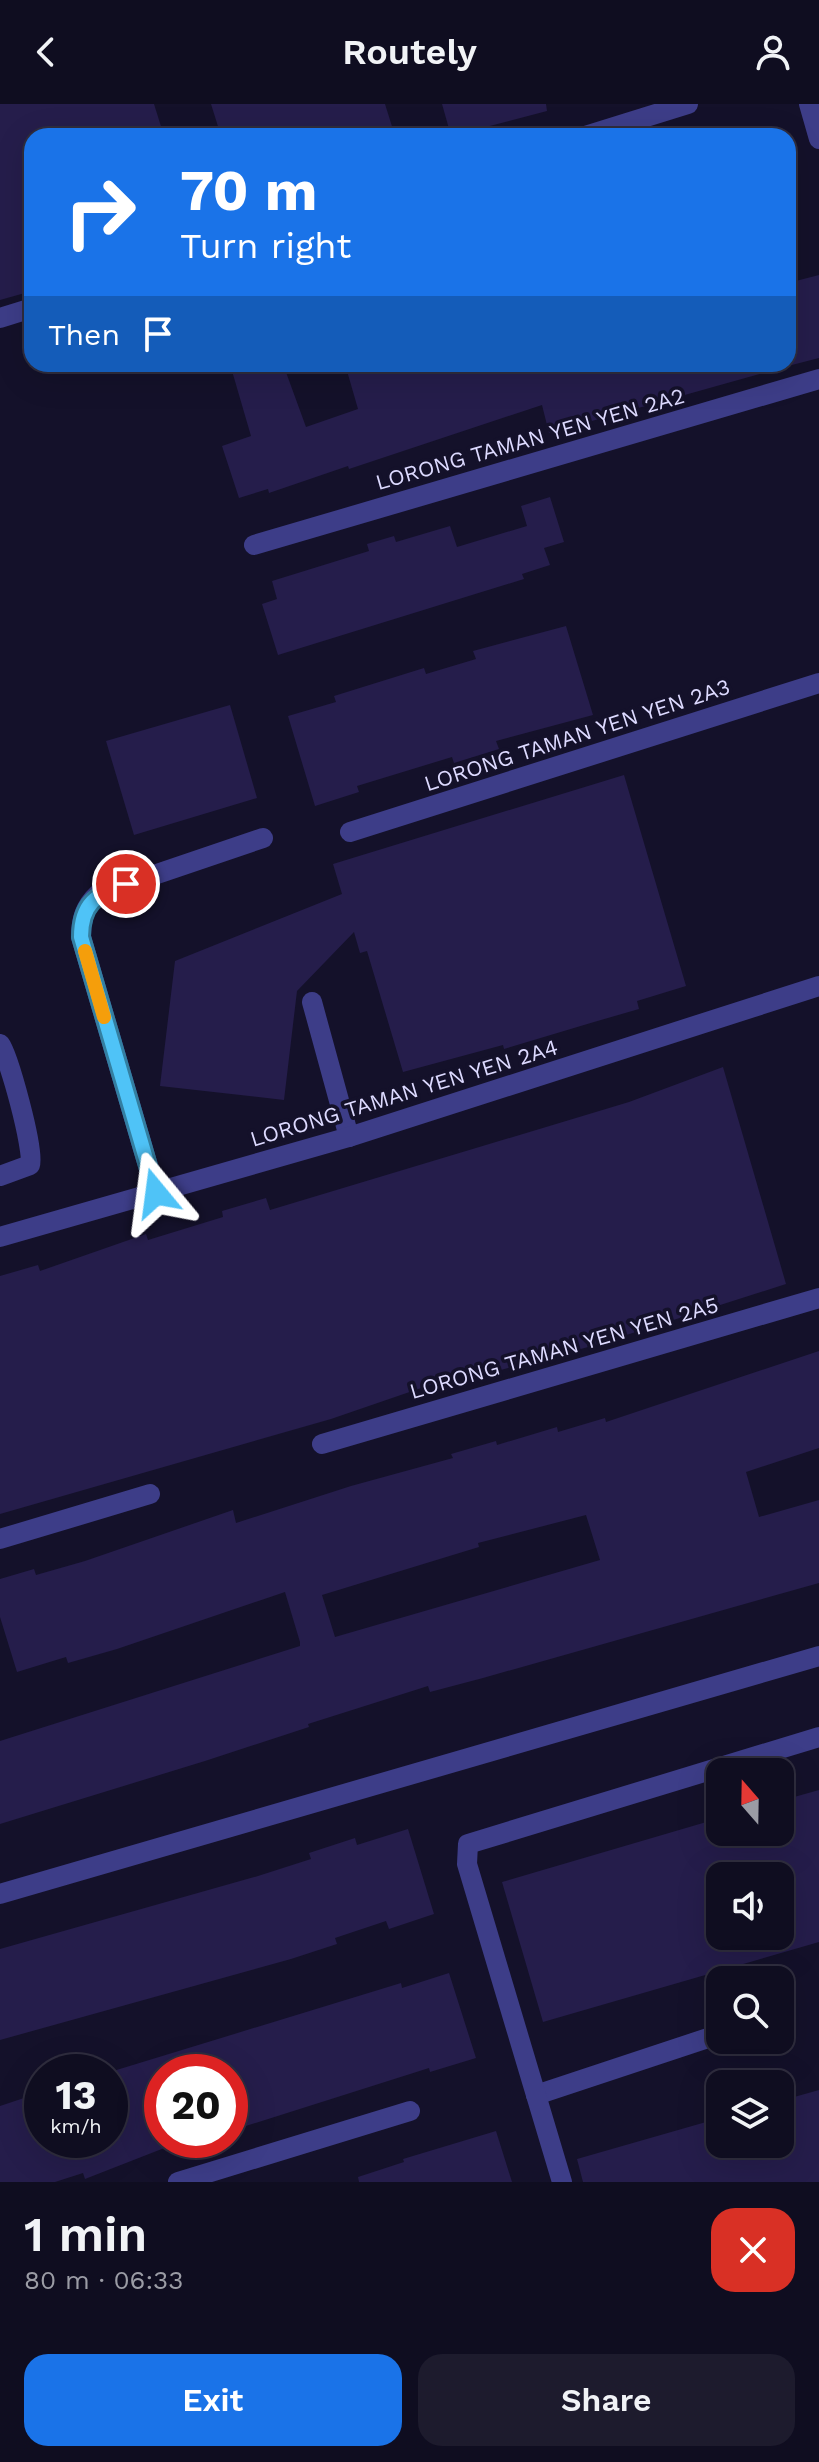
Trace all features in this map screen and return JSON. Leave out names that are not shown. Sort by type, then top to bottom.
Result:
[{"type":"street","points":[[611,128],[688,104]]},
{"type":"street","points":[[809,104],[819,139]]},
{"type":"street","points":[[0,318],[24,310]]},
{"type":"street","name":"LORONG TAMAN YEN YEN 2A2","points":[[254,545],[819,379]]},
{"type":"street","name":"LORONG TAMAN YEN YEN 2A3","points":[[350,832],[819,683]]},
{"type":"street","points":[[156,1193],[81,937],[81,922],[89,902],[98,894],[263,838]]},
{"type":"street","name":"LORONG TAMAN YEN YEN 2A4","points":[[0,1237],[349,1137],[819,986]]},
{"type":"street","points":[[312,1002],[349,1137]]},
{"type":"street","points":[[0,1044],[30,1138],[33,1157],[30,1165],[0,1176]]},
{"type":"street","name":"LORONG TAMAN YEN YEN 2A5","points":[[322,1444],[819,1298]]},
{"type":"street","points":[[0,1539],[150,1494]]},
{"type":"street","points":[[0,1894],[819,1656]]},
{"type":"street","points":[[562,2182],[467,1864],[468,1844],[819,1737]]},
{"type":"street","points":[[536,2095],[706,2039]]},
{"type":"street","points":[[178,2182],[410,2111]]},
{"type":"building","points":[[0,104],[154,104],[162,128],[24,128],[24,293],[0,300]]},
{"type":"building","points":[[211,104],[385,104],[392,128],[218,128]]},
{"type":"building","points":[[442,104],[546,104],[547,111],[482,128],[449,128]]},
{"type":"building","points":[[819,275],[819,358],[796,364],[796,281]]},
{"type":"building","points":[[232,372],[286,372],[306,427],[358,409],[347,372],[766,372],[549,433],[542,405],[349,469],[348,466],[269,493],[268,489],[239,498],[222,446],[251,436]]},
{"type":"building","points":[[550,497],[564,542],[544,548],[550,565],[522,574],[524,579],[278,655],[262,604],[277,599],[272,581],[369,551],[367,544],[394,536],[396,542],[450,526],[457,547],[527,526],[521,506]]},
{"type":"building","points":[[566,626],[593,715],[496,741],[499,749],[454,763],[452,757],[357,786],[359,792],[315,806],[288,716],[336,702],[334,696],[424,668],[426,674],[476,659],[473,651]]},
{"type":"building","points":[[230,705],[257,798],[134,835],[106,741]]},
{"type":"building","points":[[624,775],[686,986],[637,1001],[639,1009],[504,1049],[503,1045],[403,1072],[367,951],[360,953],[354,932],[297,991],[284,1100],[160,1086],[175,961],[342,894],[333,864]]},
{"type":"building","points":[[723,1067],[786,1284],[592,1346],[493,1372],[491,1364],[331,1419],[0,1514],[0,1276],[38,1265],[40,1271],[146,1234],[148,1240],[223,1217],[222,1211],[266,1198],[270,1210],[629,1102]]},
{"type":"building","points":[[819,1351],[819,1448],[746,1472],[759,1517],[819,1500],[819,1583],[430,1692],[428,1686],[205,1761],[0,1824],[0,1741],[300,1646],[300,1642],[285,1592],[117,1649],[68,1663],[66,1657],[17,1672],[0,1617],[0,1579],[34,1569],[36,1575],[85,1561],[233,1510],[236,1523],[351,1486],[453,1458],[451,1454],[496,1441],[497,1445],[557,1427],[558,1432],[605,1418],[606,1422]],"holes":[[[586,1515],[600,1560],[335,1637],[322,1595],[479,1547],[478,1543]]]},
{"type":"building","points":[[819,1790],[819,1942],[794,1949],[794,1862],[706,1862],[706,1950],[791,1950],[736,1966],[706,1966],[706,1975],[543,2022],[502,1882],[706,1822],[706,1846],[794,1846],[794,1797]]},
{"type":"building","points":[[408,1829],[434,1914],[389,1929],[386,1921],[335,1938],[337,1944],[291,1959],[0,2040],[0,1949],[258,1876],[311,1859],[309,1853],[355,1838],[357,1845]]},
{"type":"building","points":[[449,1973],[476,2058],[430,2072],[429,2068],[248,2125],[248,2054],[169,2054],[401,1983],[402,1988]]},
{"type":"building","points":[[144,2062],[144,2156],[85,2179],[83,2173],[55,2182],[0,2182],[0,2106],[24,2098],[24,2158],[128,2158],[128,2066]]},
{"type":"building","points":[[819,2090],[819,2182],[583,2182],[577,2159],[706,2122],[706,2158],[794,2158],[794,2097]]},
{"type":"building","points":[[496,2131],[512,2182],[359,2182],[358,2177],[404,2162],[403,2159]]},
{"type":"slow traffic","points":[[85,951],[104,1017]]},
{"type":"route","points":[[126,884],[98,894],[89,902],[81,922],[81,937],[156,1193]]}]
